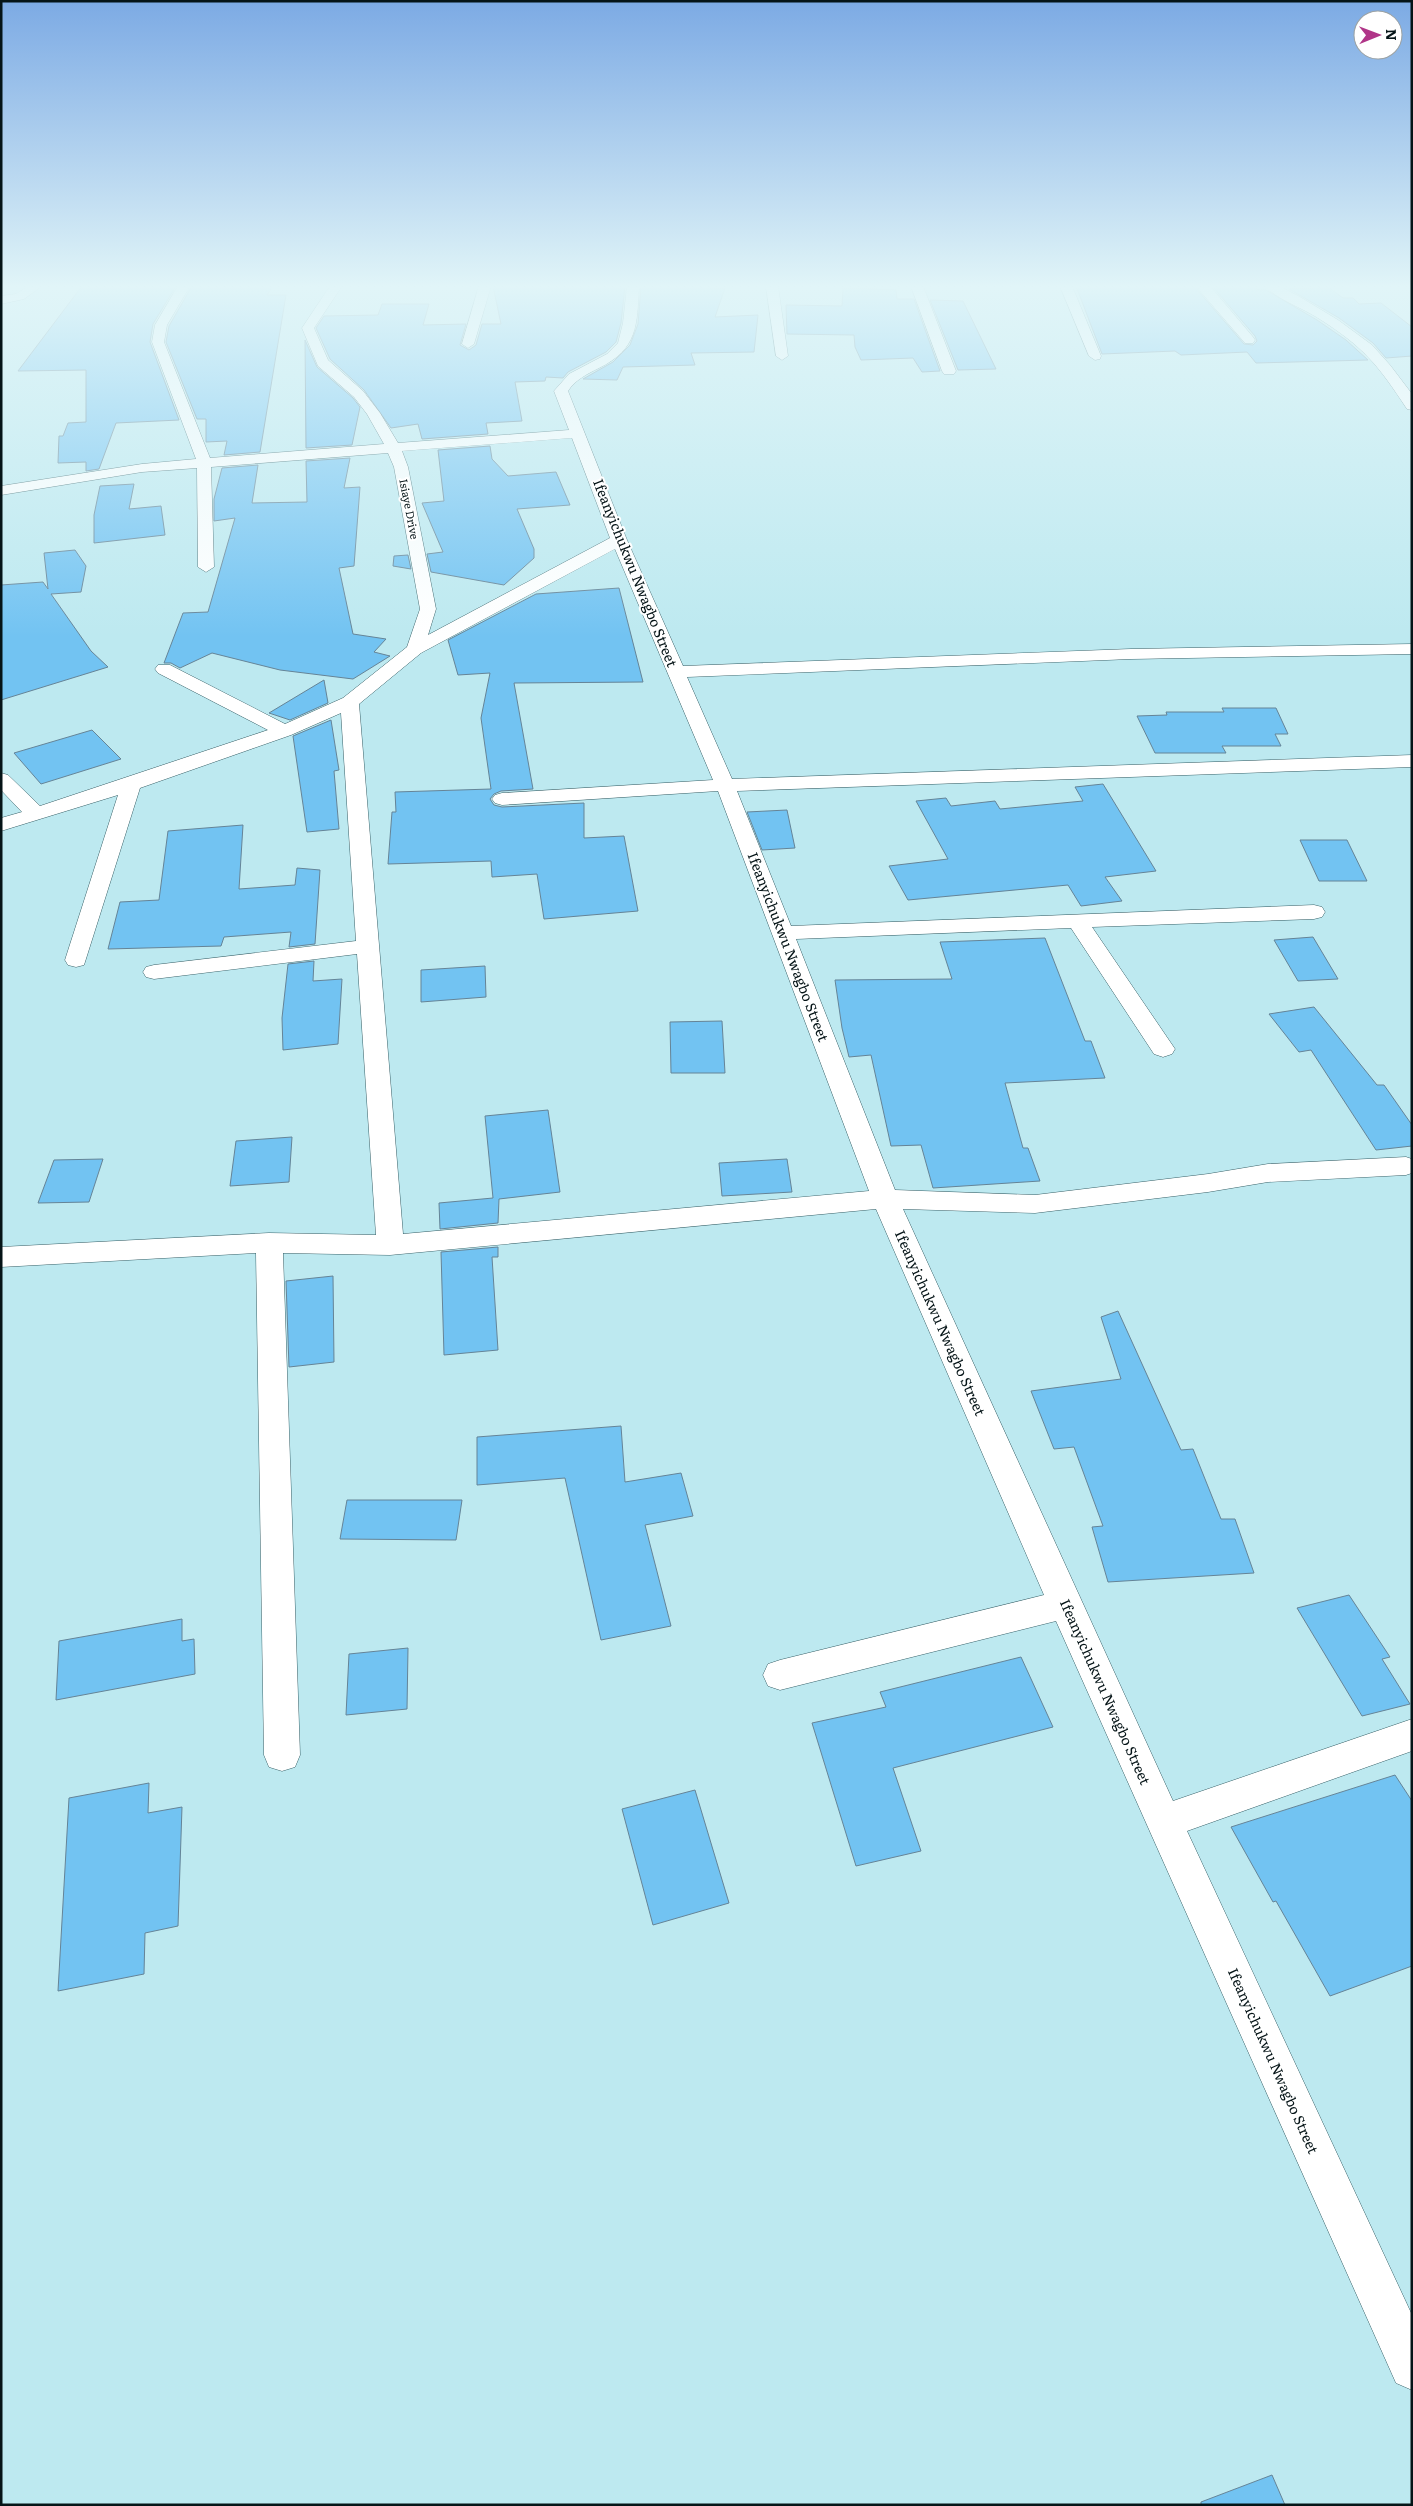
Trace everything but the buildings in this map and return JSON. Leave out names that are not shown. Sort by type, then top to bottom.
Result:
[{"type":"street","points":[[181,403],[204,462],[206,567]]},
{"type":"street","name":"Isiaye Drive","points":[[365,403],[374,414],[394,448],[401,467],[428,609],[415,649]]},
{"type":"street","name":"Ifeanyichukwu Nwagbo Street","points":[[566,403],[619,540],[725,785],[885,1199],[1065,1604],[1412,2367]]},
{"type":"street","points":[[1,491],[142,468],[579,433]]},
{"type":"street","points":[[1,824],[131,784],[284,731],[350,702],[415,649],[619,540]]},
{"type":"street","points":[[676,672],[1131,654],[1412,649]]},
{"type":"street","points":[[164,669],[284,731]]},
{"type":"street","points":[[350,702],[390,1245]]},
{"type":"street","points":[[502,799],[725,785],[1412,761]]},
{"type":"street","points":[[1,779],[35,813]]},
{"type":"street","points":[[76,960],[131,784]]},
{"type":"street","points":[[782,934],[1314,912]]},
{"type":"street","points":[[1078,921],[1163,1049]]},
{"type":"street","points":[[154,972],[368,946]]},
{"type":"street","points":[[1,1257],[269,1243],[390,1245],[885,1199],[1035,1204],[1208,1183],[1268,1173],[1406,1166]]},
{"type":"street","points":[[269,1243],[282,1755]]},
{"type":"street","points":[[780,1675],[1065,1604]]},
{"type":"street","points":[[1164,1822],[1412,1735]]}]
